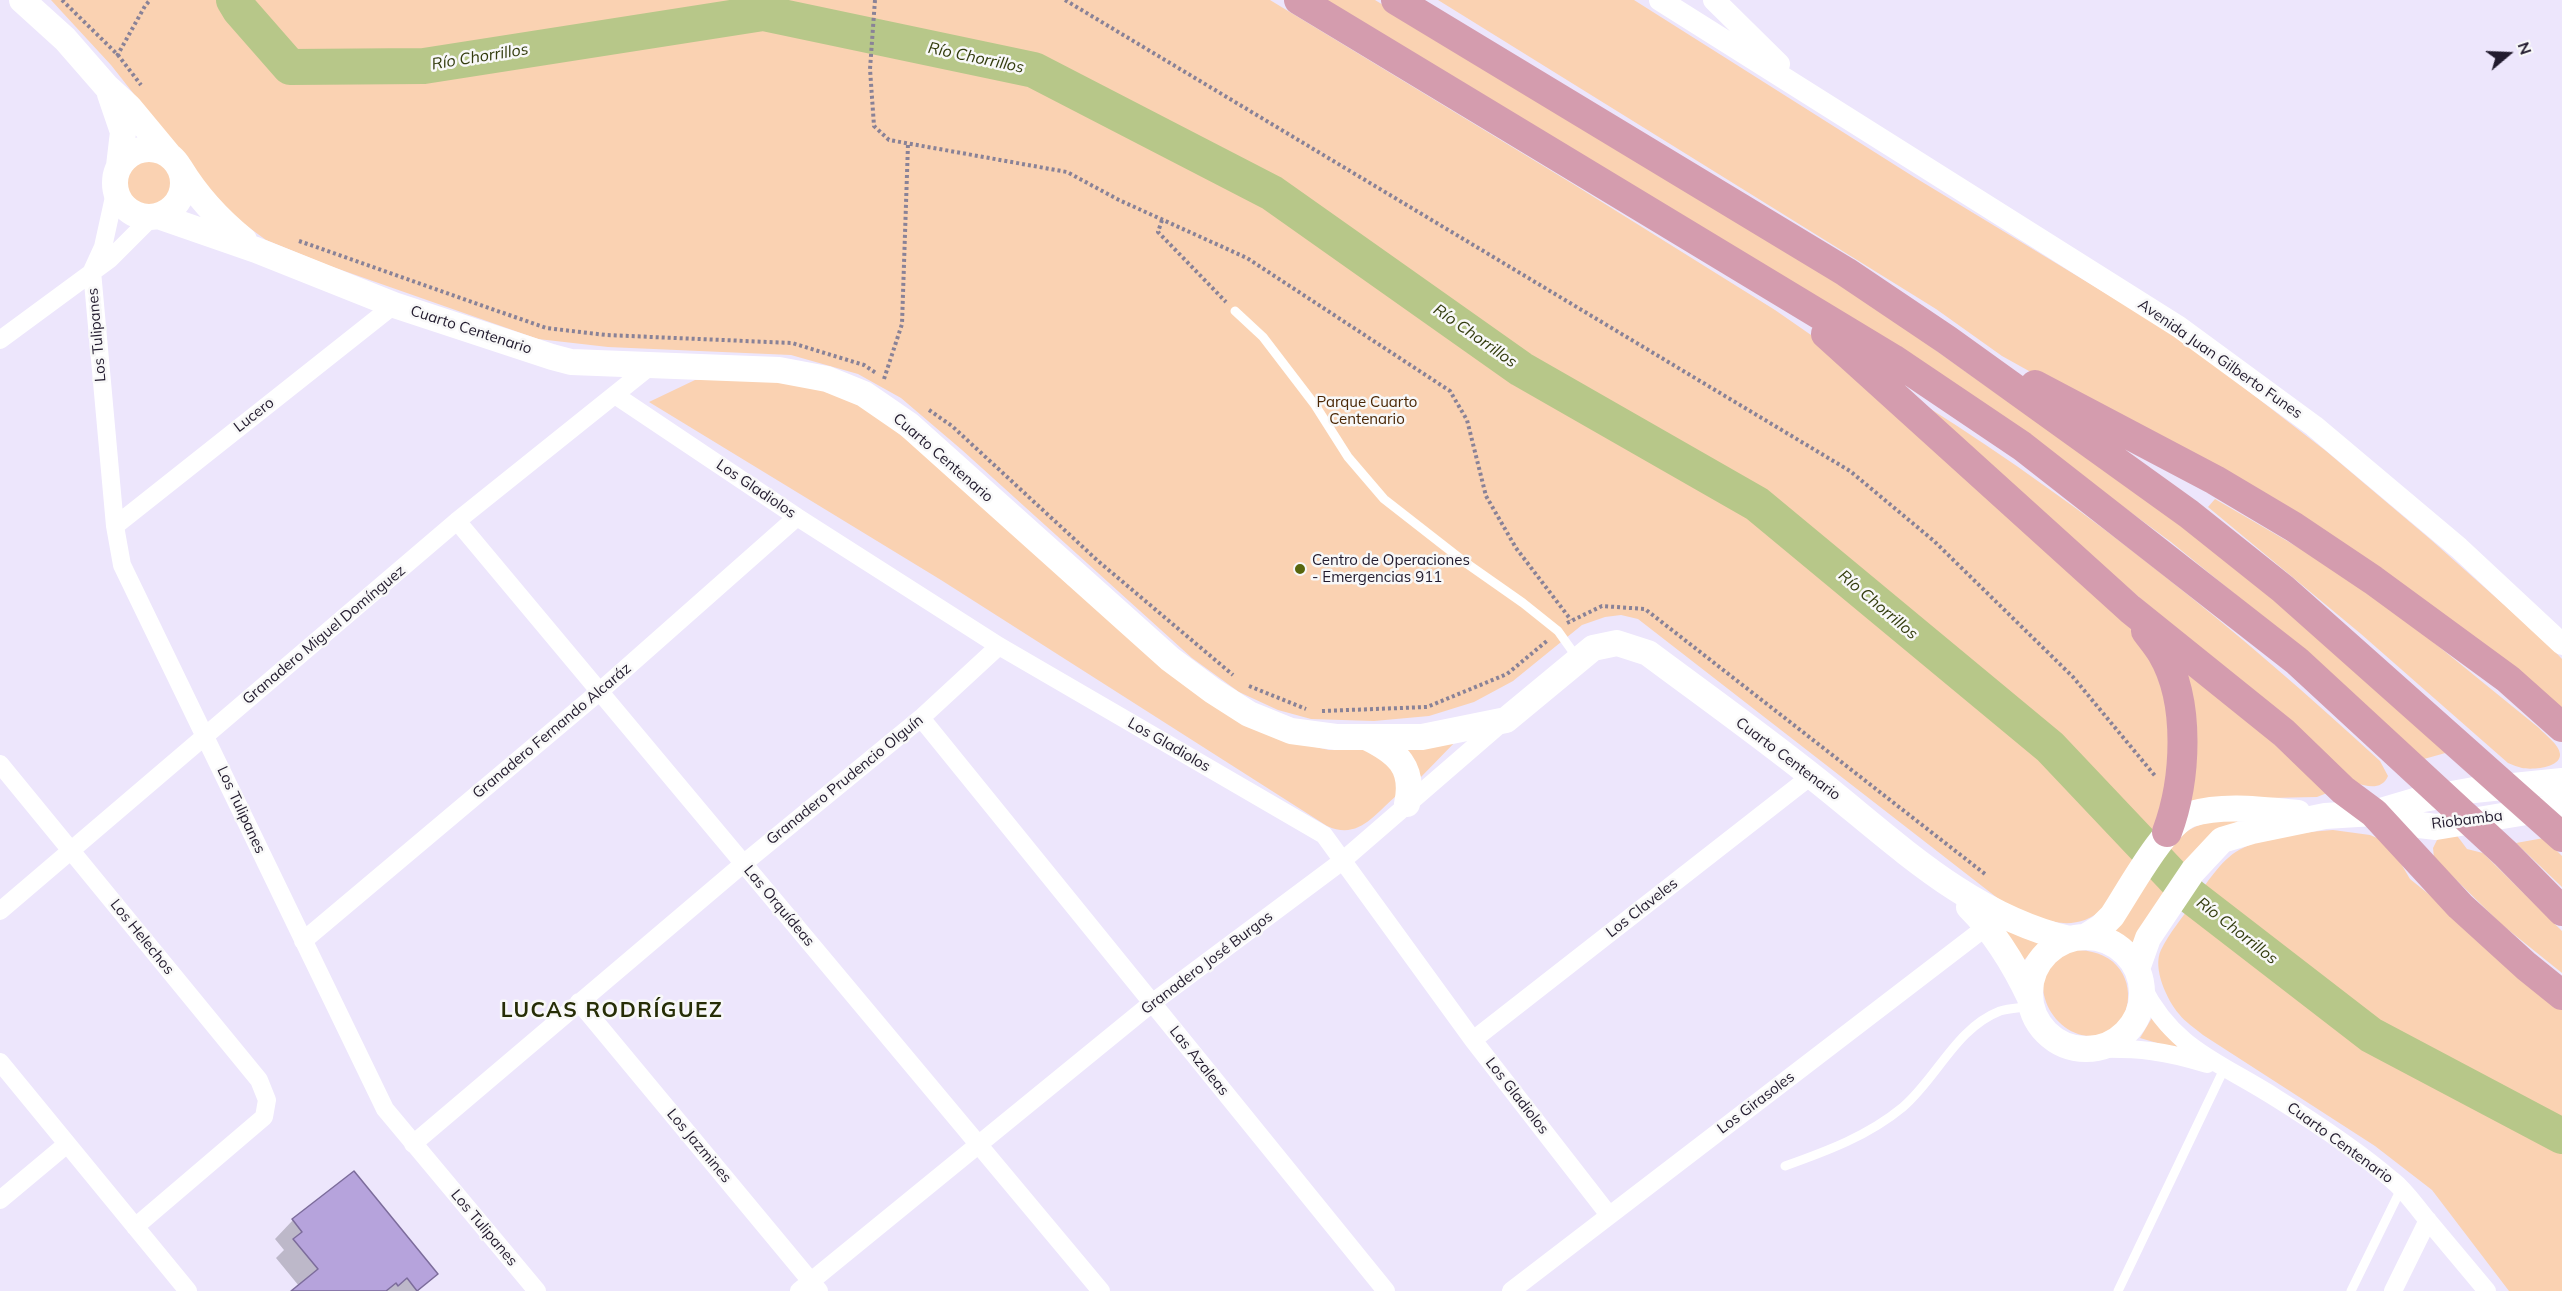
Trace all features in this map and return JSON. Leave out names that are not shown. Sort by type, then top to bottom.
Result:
[{"type":"highway","points":[[1299,0],[1893,359],[2022,446],[2297,661],[2506,854],[2562,910]]},
{"type":"highway","points":[[1396,0],[1846,272],[1947,340],[2189,514],[2283,590],[2562,837]]},
{"type":"highway","points":[[1772,285],[2130,609],[2284,733],[2343,790],[2374,813],[2460,906],[2526,966],[2562,995]]},
{"type":"highway","points":[[1947,340],[2215,480],[2294,527],[2373,580],[2498,672],[2562,728]]},
{"type":"highway","points":[[2130,609],[2163,654],[2179,703],[2183,740],[2177,802],[2167,832]]},
{"type":"main road","name":"Cuarto Centenario","points":[[22,0],[65,39],[101,80],[129,107],[174,161],[190,185],[225,224],[256,250]]},
{"type":"main road","name":"Cuarto Centenario","points":[[101,80],[123,132],[117,177],[119,199],[135,214],[155,216],[256,250],[394,305],[571,362],[778,370],[827,379],[864,394],[909,425],[1170,659],[1213,692],[1249,714],[1290,730],[1336,737],[1422,737],[1506,720]]},
{"type":"main road","points":[[117,177],[126,157],[135,151],[147,148],[158,149],[174,161],[183,183],[182,194],[176,204],[155,216]]},
{"type":"main road","name":"Cuarto Centenario","points":[[1617,643],[1648,653],[1811,776],[1994,920],[2041,933],[2077,938]]},
{"type":"main road","name":"Granadero José Burgos","points":[[1506,720],[1593,648],[1617,643]]},
{"type":"main road","points":[[1366,737],[1394,753],[1404,766],[1410,780],[1407,804]]},
{"type":"main road","name":"Riobamba","points":[[2139,977],[2140,954],[2148,938],[2193,871],[2222,840],[2252,831],[2325,816],[2374,813],[2418,800],[2474,790],[2562,781]]},
{"type":"main road","name":"Riobamba","points":[[2374,813],[2403,823],[2436,827],[2562,806]]},
{"type":"main road","name":"Riobamba","points":[[2077,938],[2101,927],[2112,916],[2167,832],[2189,814],[2216,810],[2259,809],[2325,816]]},
{"type":"main road","name":"Cuarto Centenario","points":[[1994,920],[2031,1002]]},
{"type":"main road","points":[[2077,938],[2101,939],[2116,945],[2128,955],[2139,977],[2140,1010],[2134,1023],[2125,1035],[2096,1049],[2080,1049],[2063,1045],[2049,1035],[2038,1022],[2031,1002],[2033,974],[2042,959],[2054,947],[2077,938]]},
{"type":"street","name":"Avenida Juan Gilberto Funes","points":[[1660,0],[1814,99],[2180,327],[2305,419],[2459,548],[2562,644]]},
{"type":"street","name":"Avenida Juan Gilberto Funes","points":[[1714,0],[1814,99]]},
{"type":"street","points":[[92,271],[103,247],[117,177]]},
{"type":"street","points":[[0,340],[110,259],[155,216]]},
{"type":"street","name":"Los Tulipanes","points":[[92,271],[114,526],[122,565],[385,1109],[537,1291]]},
{"type":"street","name":"Lucero","points":[[114,526],[394,305]]},
{"type":"street","name":"Granadero Miguel Domínguez","points":[[0,911],[457,521],[653,364]]},
{"type":"street","name":"Los Gladiolos","points":[[615,396],[797,517],[999,646],[1324,836],[1473,1040],[1609,1215]]},
{"type":"street","name":"Granadero Fernando Alcaráz","points":[[303,941],[599,692],[797,517]]},
{"type":"street","name":"Las Orquídeas","points":[[457,521],[1101,1291]]},
{"type":"street","name":"Granadero Prudencio Olguín","points":[[413,1144],[743,864],[921,718],[999,646]]},
{"type":"street","name":"Las Azaleas","points":[[921,718],[1386,1291]]},
{"type":"street","name":"Granadero José Burgos","points":[[809,1288],[1152,1003],[1341,862],[1506,720]]},
{"type":"street","name":"Los Helechos","points":[[0,764],[259,1080],[267,1100],[264,1117],[135,1227]]},
{"type":"street","name":"Los Claveles","points":[[1473,1040],[1811,776]]},
{"type":"street","name":"Los Girasoles","points":[[1511,1291],[1994,920]]},
{"type":"street","name":"Cuarto Centenario","points":[[2139,977],[2160,1018],[2174,1033],[2224,1070],[2274,1096],[2313,1122],[2352,1149],[2401,1189],[2487,1291]]},
{"type":"street","name":"Los Jazmines","points":[[579,1002],[809,1288]]},
{"type":"street","name":"Cuarto Centenario","points":[[2096,1049],[2140,1048],[2224,1070]]},
{"type":"street","points":[[0,1062],[188,1291]]},
{"type":"street","points":[[0,1200],[67,1144]]},
{"type":"street","points":[[2393,1291],[2428,1220]]},
{"type":"lane","points":[[1235,311],[1263,337],[1314,405],[1348,457],[1384,499],[1558,631],[1578,659]]},
{"type":"lane","points":[[1785,1166],[1863,1135],[1904,1106],[1984,1018],[2031,1002]]},
{"type":"lane","points":[[2118,1291],[2224,1070]]},
{"type":"lane","points":[[2351,1291],[2401,1189]]},
{"type":"path","points":[[62,0],[118,55],[147,93]]},
{"type":"path","points":[[101,80],[118,55],[144,6],[150,0]]},
{"type":"path","points":[[870,69],[875,0]]},
{"type":"path","points":[[1065,0],[1850,471],[1934,541],[2073,677],[2177,802]]},
{"type":"path","points":[[884,379],[902,324],[908,144]]},
{"type":"path","points":[[1162,220],[1158,232],[1235,311]]},
{"type":"path","points":[[288,237],[546,328],[606,335],[792,343],[864,365],[894,386]]},
{"type":"path","points":[[923,406],[952,426],[1098,561],[1234,675]]},
{"type":"path","points":[[1243,683],[1312,711],[1427,707],[1507,674],[1571,620],[1602,606],[1645,609],[1985,874]]},
{"type":"green space","name":"Parque Cuarto Centenario","points":[[51,0],[1270,0],[1573,184],[1775,310],[1824,344],[2128,623],[2166,688],[2172,756],[2157,828],[2104,908],[2091,917],[2079,922],[2066,923],[2052,922],[2026,913],[2000,900],[1638,619],[1621,615],[1605,617],[1582,625],[1513,681],[1474,702],[1429,716],[1374,721],[1311,719],[1278,710],[1239,692],[1192,658],[962,450],[901,398],[858,374],[791,355],[608,347],[538,339],[330,266],[266,240],[225,210],[111,65]]},
{"type":"green space","points":[[1325,0],[1375,0],[1840,282],[2215,549],[2449,752],[2424,759],[2274,626],[2171,542],[2031,439]]},
{"type":"green space","points":[[1438,0],[1634,0],[1914,177],[2181,339],[2326,451],[2546,642],[2562,659],[2562,708],[2081,400],[2002,356],[1936,309]]},
{"type":"green space","points":[[144,157],[154,157],[168,164],[175,183],[168,202],[154,209],[144,209],[134,205],[127,198],[123,188],[123,178],[127,168],[134,161]]},
{"type":"green space","points":[[753,379],[807,386],[845,398],[869,410],[954,477],[1064,581],[1161,664],[1275,738],[1329,750],[1361,748],[1398,768],[1396,796],[1372,818],[1356,828],[1338,830],[1327,826],[941,580],[649,402],[695,380]]},
{"type":"green space","points":[[1926,406],[1987,445],[2104,529],[2217,619],[2380,761],[2388,776],[2382,784],[2365,786],[2356,783],[2098,562]]},
{"type":"green space","points":[[2215,499],[2313,556],[2384,602],[2539,728],[2559,750],[2559,759],[2551,765],[2532,769],[2508,763],[2361,634],[2208,507]]},
{"type":"green space","points":[[2178,659],[2205,680],[2327,793],[2317,797],[2217,799],[2184,808]]},
{"type":"green space","points":[[1458,739],[1421,777],[1415,765],[1395,746]]},
{"type":"green space","points":[[2243,819],[2221,830],[2192,855],[2131,945],[2112,934],[2158,862],[2179,838],[2202,824]]},
{"type":"green space","points":[[2333,830],[2370,835],[2389,843],[2410,879],[2457,917],[2562,1010],[2562,1291],[2509,1291],[2432,1190],[2375,1146],[2203,1035],[2181,1017],[2162,984],[2158,966],[2161,950],[2209,880],[2232,854],[2261,841],[2285,835]]},
{"type":"green space","points":[[2455,833],[2467,849],[2483,853],[2562,931],[2562,973],[2501,924],[2434,858],[2433,848],[2439,836]]},
{"type":"green space","points":[[2544,838],[2562,856],[2562,887],[2516,843]]},
{"type":"green space","points":[[1999,924],[2047,943],[2033,951],[2024,960]]},
{"type":"green space","points":[[2075,950],[2092,952],[2108,958],[2123,974],[2128,1003],[2121,1021],[2106,1033],[2087,1036],[2071,1031],[2057,1020],[2047,1005],[2043,989],[2046,973],[2056,959]]},
{"type":"green space","points":[[2153,1016],[2161,1030],[2181,1050],[2140,1038]]},
{"type":"building","points":[[354,1171],[438,1274],[417,1291],[407,1278],[398,1286],[396,1283],[386,1291],[291,1291],[318,1269],[293,1239],[302,1232],[292,1219]]},
{"type":"waterway","name":"Río Chorrillos","points":[[234,0],[240,10],[290,67],[424,66],[763,13],[1034,70],[1272,193],[1521,369],[1757,504],[2050,747],[2191,896],[2371,1035],[2562,1136]]},
{"type":"place","name":"Centro de Operaciones - Emergencias 911","points":[[1300,569]]},
{"type":"district","name":"LUCAS RODRÍGUEZ","points":[[612,1011]]}]
